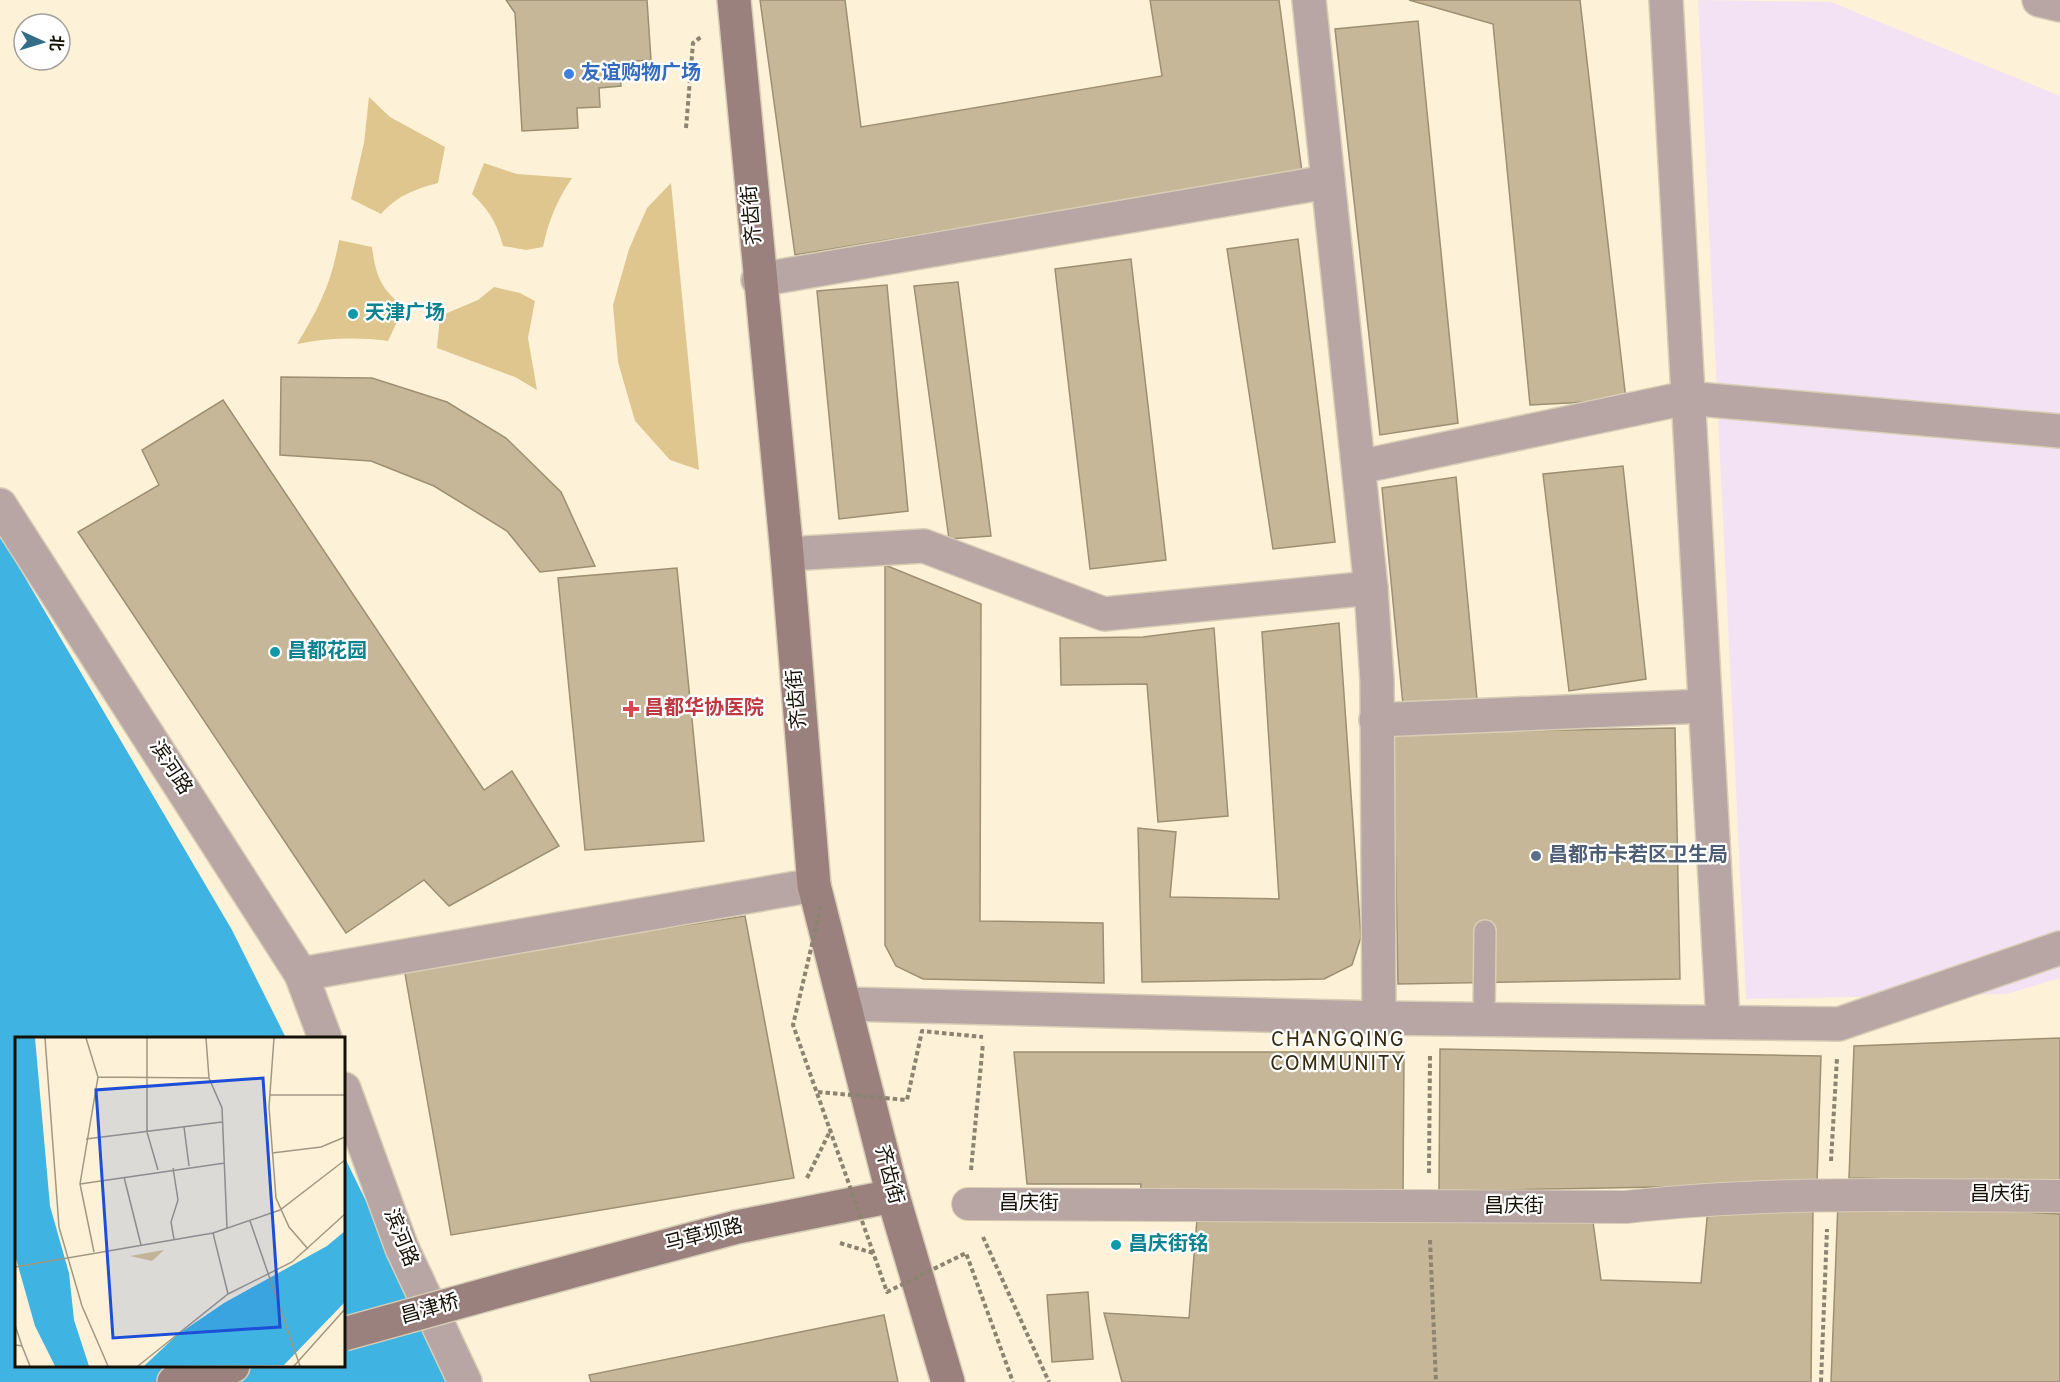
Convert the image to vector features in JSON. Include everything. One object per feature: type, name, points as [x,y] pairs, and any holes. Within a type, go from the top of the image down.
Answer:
[{"type":"main road","name":"齐齿街","points":[[734,5],[817,895],[893,1196],[948,1382]]},
{"type":"main road","name":"马草坝路","points":[[517,1286],[736,1227],[893,1196]]},
{"type":"main road","name":"昌津桥","points":[[345,1334],[517,1286]]},
{"type":"main road","points":[[174,1382],[226,1367]]},
{"type":"street","points":[[1309,0],[1371,588],[1376,720],[1379,1018]]},
{"type":"street","points":[[1666,0],[1686,398],[1723,1021]]},
{"type":"street","points":[[2039,0],[2060,5]]},
{"type":"street","points":[[759,280],[1327,182]]},
{"type":"street","points":[[1359,467],[1686,398],[2060,431]]},
{"type":"street","name":"滨河路","points":[[0,505],[301,974],[325,1037]]},
{"type":"street","points":[[787,554],[924,546],[1104,614],[1371,588]]},
{"type":"street","points":[[1376,720],[1704,706]]},
{"type":"street","points":[[301,974],[817,895]]},
{"type":"street","points":[[845,1004],[1379,1018],[1839,1024],[2060,948]]},
{"type":"street","name":"滨河路","points":[[345,1092],[402,1248],[465,1382]]},
{"type":"street","name":"昌庆街","points":[[968,1204],[1626,1207],[1699,1199],[1828,1194],[2060,1196]]},
{"type":"lane","points":[[1484,1018],[1485,931]]},
{"type":"path","points":[[686,128],[693,43],[734,5]]},
{"type":"path","points":[[817,895],[793,1024],[887,1292],[966,1253],[1013,1382]]},
{"type":"path","points":[[818,1092],[907,1100],[922,1031],[983,1037]]},
{"type":"shaded area","points":[[1698,0],[1831,2],[2060,96],[2060,978],[2007,994],[1746,999]]},
{"type":"shaded area","points":[[369,97],[390,117],[445,147],[438,183],[407,194],[393,202],[381,214],[351,199],[364,143]]},
{"type":"shaded area","points":[[484,163],[517,174],[572,178],[554,211],[543,247],[526,250],[503,246],[492,217],[472,194]]},
{"type":"shaded area","points":[[671,183],[699,470],[670,460],[635,421],[618,362],[613,305],[629,249],[647,208]]},
{"type":"shaded area","points":[[339,240],[372,247],[380,281],[389,294],[404,307],[388,341],[342,339],[297,344],[324,294],[333,269]]},
{"type":"shaded area","points":[[494,287],[520,293],[535,301],[528,338],[537,390],[515,377],[437,348],[440,316],[478,300]]},
{"type":"water","points":[[0,535],[232,930],[286,1037],[15,1037],[15,1367],[345,1367],[345,1158],[400,1271],[450,1382],[0,1382]]},
{"type":"building","name":"友谊购物广场","points":[[506,0],[647,0],[651,60],[619,62],[621,86],[599,88],[600,107],[577,108],[578,128],[522,131],[515,13]]},
{"type":"building","points":[[760,0],[845,0],[861,127],[1162,76],[1150,0],[1279,0],[1302,172],[795,255]]},
{"type":"building","points":[[1409,0],[1580,0],[1626,400],[1530,405],[1493,24]]},
{"type":"building","points":[[1418,21],[1458,423],[1380,435],[1335,29]]},
{"type":"building","points":[[1298,239],[1335,542],[1273,549],[1227,249]]},
{"type":"building","points":[[1131,259],[1166,560],[1090,569],[1055,269]]},
{"type":"building","points":[[958,282],[991,536],[949,539],[914,286]]},
{"type":"building","points":[[887,285],[908,511],[839,519],[817,291]]},
{"type":"building","points":[[281,377],[372,378],[447,402],[506,438],[561,492],[595,566],[540,572],[507,531],[434,486],[371,461],[280,455]]},
{"type":"building","name":"昌都花园","points":[[223,400],[484,790],[512,771],[559,846],[449,906],[424,880],[346,933],[78,532],[159,485],[142,450]]},
{"type":"building","points":[[1623,466],[1646,679],[1569,691],[1543,474]]},
{"type":"building","points":[[1456,477],[1477,699],[1403,705],[1382,488]]},
{"type":"building","points":[[885,565],[981,604],[980,921],[1103,923],[1104,983],[923,979],[896,966],[885,945]]},
{"type":"building","name":"昌都华协医院","points":[[677,568],[704,841],[585,850],[558,578]]},
{"type":"building","points":[[1339,623],[1361,937],[1352,965],[1324,979],[1142,982],[1138,828],[1176,832],[1170,897],[1279,899],[1262,632]]},
{"type":"building","points":[[1214,628],[1228,816],[1158,822],[1147,684],[1061,685],[1060,638],[1143,637]]},
{"type":"building","name":"昌都市卡若区卫生局","points":[[1675,728],[1680,979],[1398,984],[1393,733]]},
{"type":"building","points":[[745,916],[794,1178],[451,1235],[404,968]]},
{"type":"building","points":[[2060,1038],[2060,1183],[1849,1178],[1854,1046]]},
{"type":"building","points":[[1440,1049],[1821,1056],[1817,1184],[1439,1191]]},
{"type":"building","points":[[1014,1052],[1404,1052],[1403,1196],[1140,1198],[1141,1184],[1027,1184]]},
{"type":"building","points":[[1838,1202],[2060,1214],[2060,1382],[1831,1382]]},
{"type":"building","points":[[1813,1207],[1811,1382],[1122,1382],[1104,1313],[1189,1318],[1197,1219],[1593,1222],[1601,1280],[1701,1283],[1708,1208]]},
{"type":"building","points":[[1088,1292],[1093,1359],[1052,1362],[1047,1295]]},
{"type":"building","points":[[884,1315],[898,1382],[591,1382],[589,1375]]},
{"type":"place","name":"友谊购物广场","points":[[569,74]]},
{"type":"place","name":"天津广场","points":[[353,314]]},
{"type":"place","name":"昌都花园","points":[[275,652]]},
{"type":"place","name":"昌都华协医院","points":[[631,709]]},
{"type":"place","name":"昌都市卡若区卫生局","points":[[1536,856]]},
{"type":"place","name":"昌庆街铭","points":[[1116,1245]]},
{"type":"district","name":"CHANGQING COMMUNITY","points":[[1338,1052]]}]
